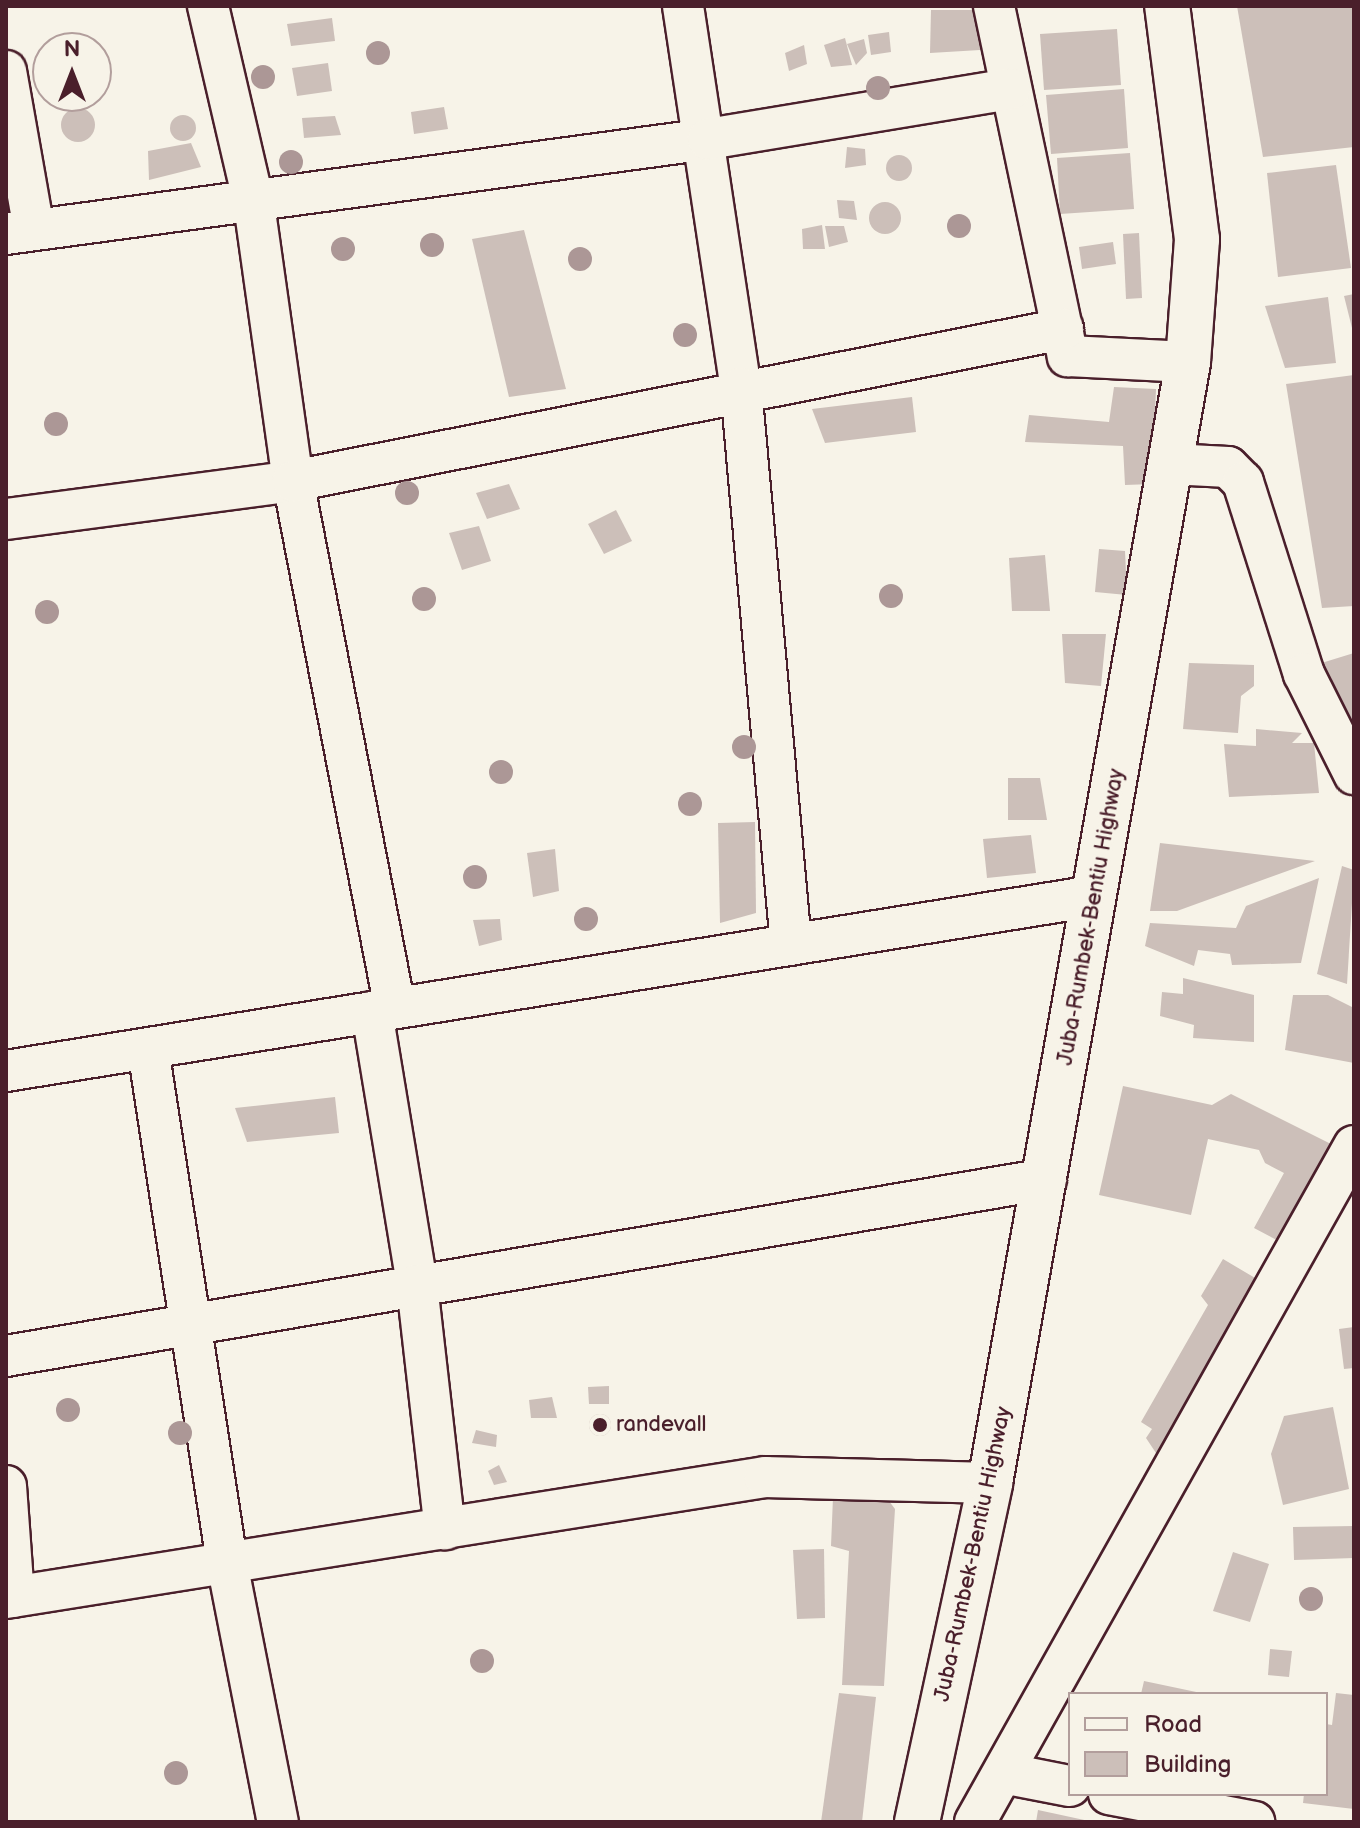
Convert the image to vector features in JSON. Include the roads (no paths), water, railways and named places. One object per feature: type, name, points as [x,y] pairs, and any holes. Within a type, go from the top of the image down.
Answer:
[{"type":"main road","name":"Juba-Rumbek-Bentiu Highway","points":[[917,1822],[990,1483],[1188,362],[1197,239],[1167,6]]},
{"type":"street","points":[[208,6],[254,204],[293,481],[384,1010],[445,1529]]},
{"type":"street","points":[[683,6],[708,139],[741,388],[791,945]]},
{"type":"street","points":[[994,6],[1068,356],[1188,362]]},
{"type":"street","points":[[6,71],[20,232],[254,204],[708,139],[1010,89]]},
{"type":"street","points":[[6,519],[293,481],[741,388],[1063,329]]},
{"type":"street","points":[[1170,464],[1228,467],[1243,482],[1304,674],[1354,774]]},
{"type":"street","points":[[6,1071],[1094,896]]},
{"type":"street","points":[[148,1049],[195,1323],[228,1568],[278,1822]]},
{"type":"street","points":[[975,1822],[1008,1774],[1354,1146]]},
{"type":"street","points":[[6,1356],[1046,1179]]},
{"type":"street","points":[[6,1486],[10,1597],[228,1568],[765,1477],[990,1483]]},
{"type":"street","points":[[1008,1774],[1068,1786]]},
{"type":"street","points":[[1119,1796],[1254,1822]]},
{"type":"place","name":"randevall","points":[[600,1425]]}]
